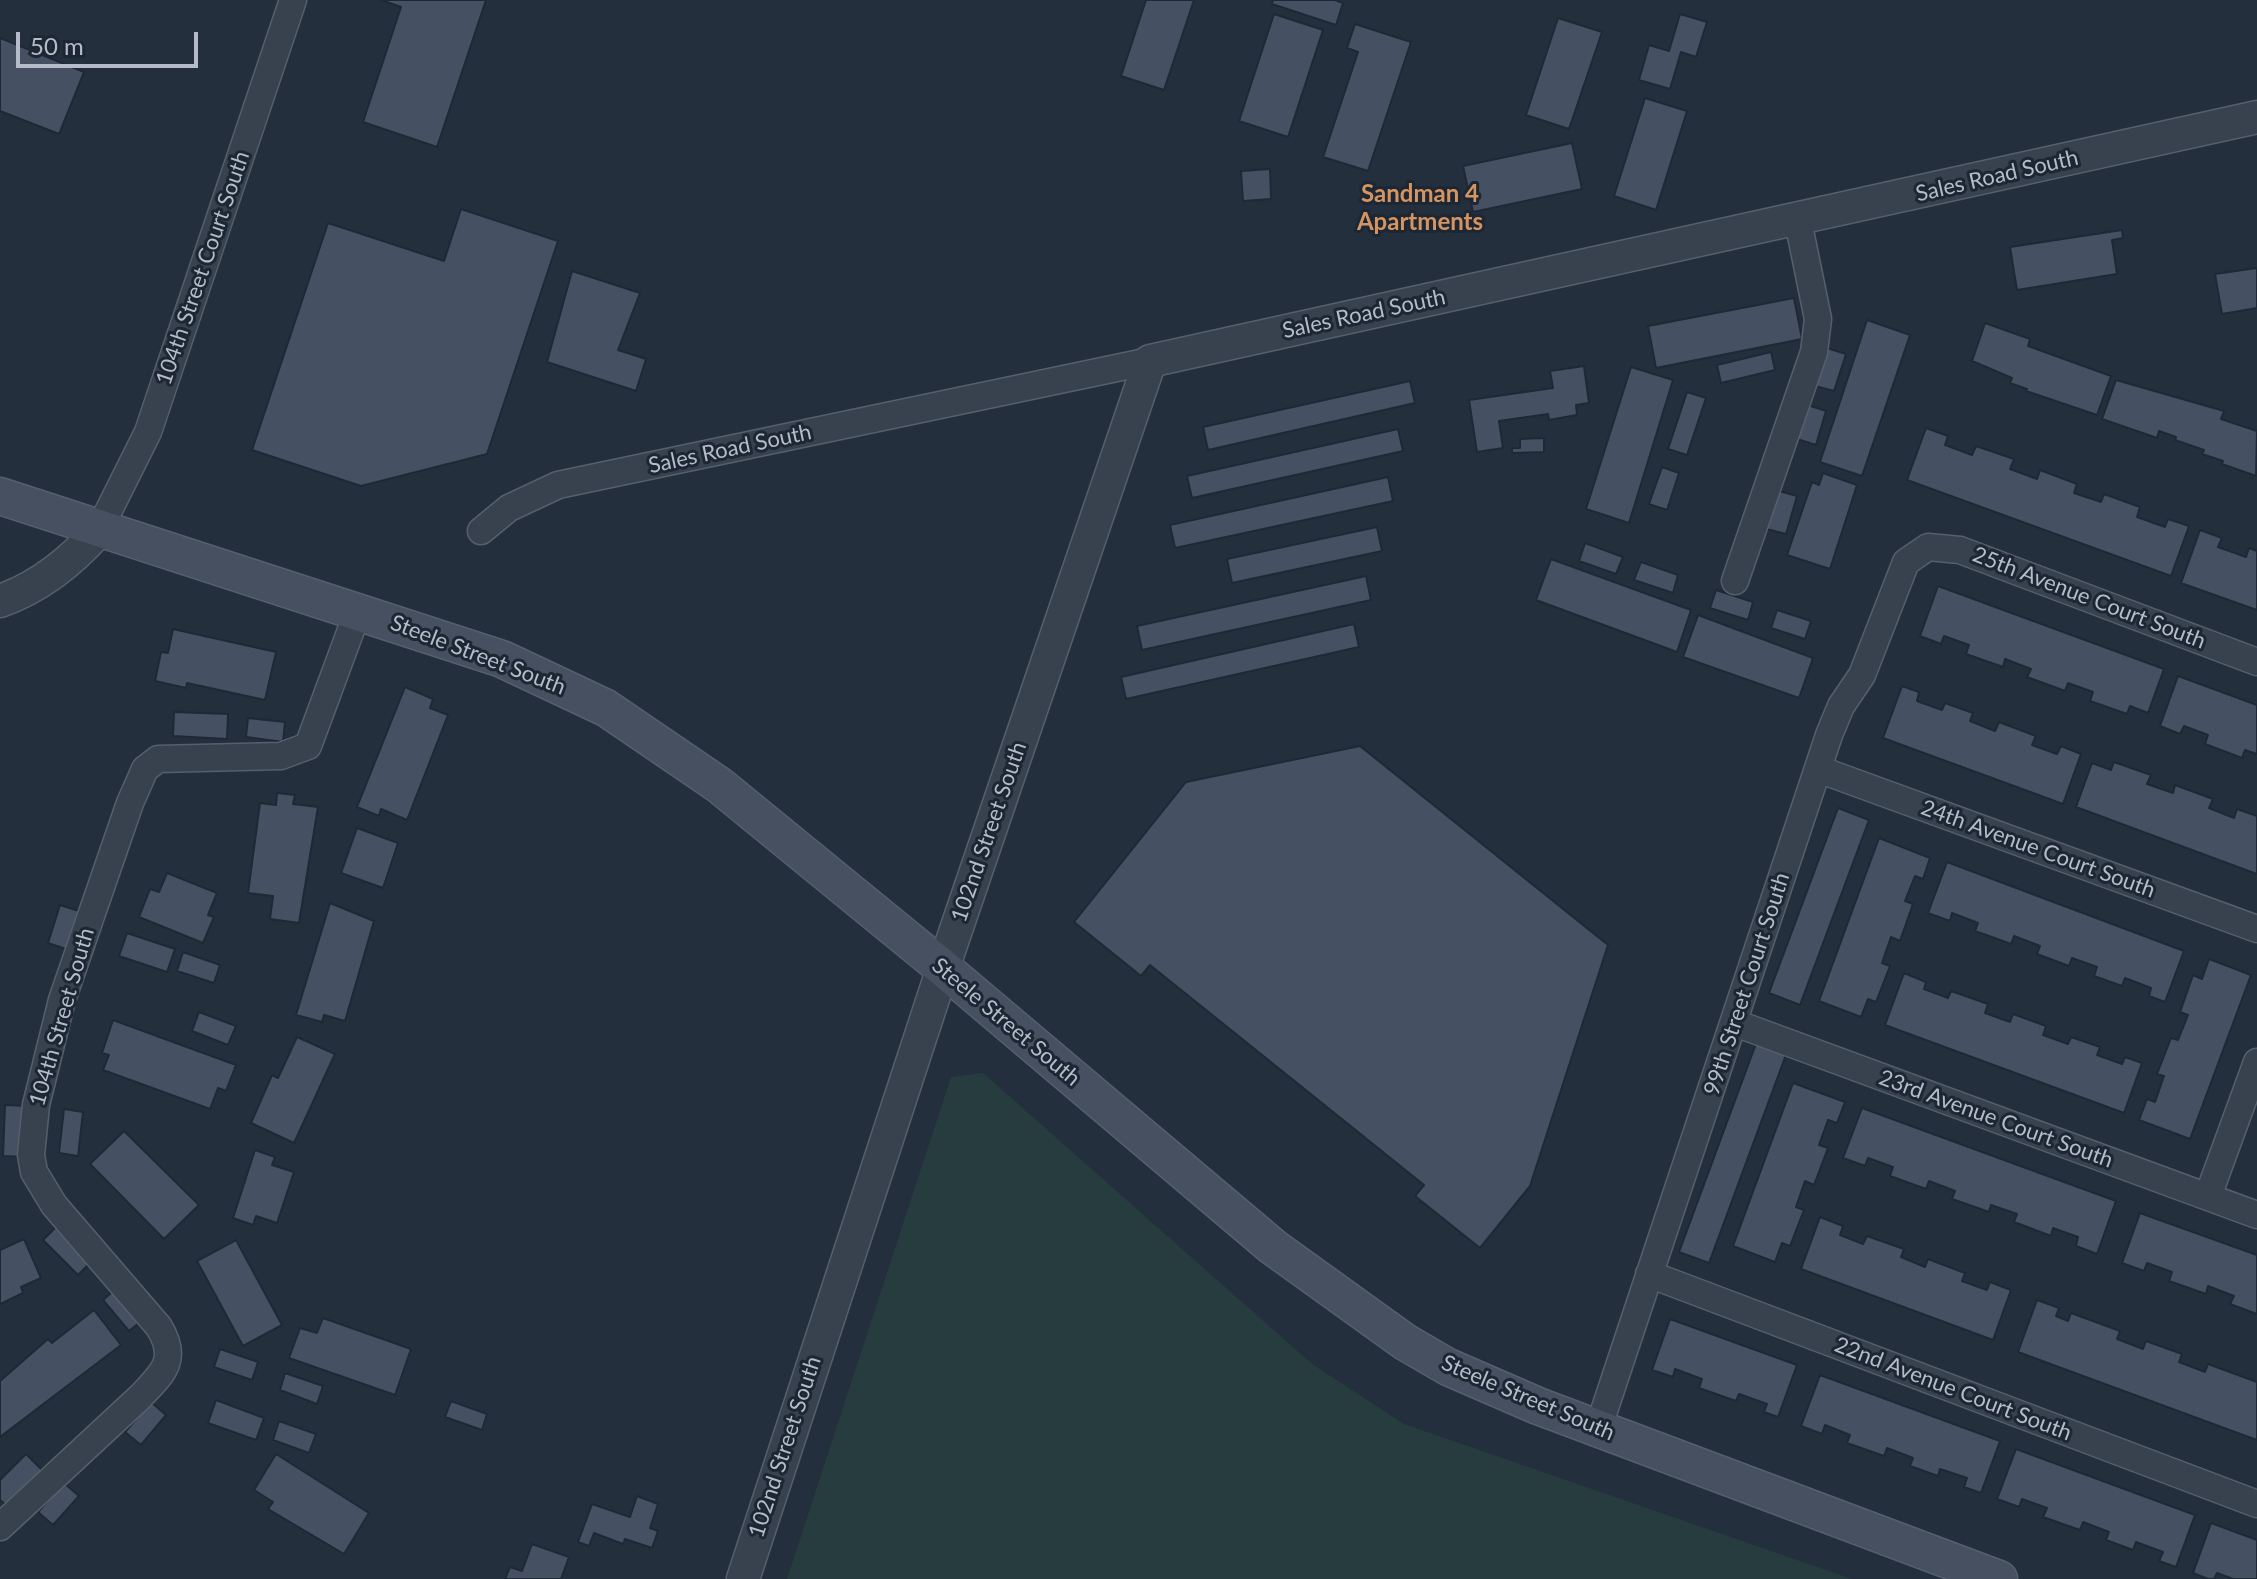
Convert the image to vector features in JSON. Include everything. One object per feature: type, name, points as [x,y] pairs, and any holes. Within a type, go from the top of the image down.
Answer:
[{"type":"main road","name":"Steele Street South","points":[[0,496],[502,659],[574,690],[629,721],[719,785],[943,968],[1273,1247],[1367,1318],[1448,1367],[1598,1429],[1999,1579]]},
{"type":"street","name":"104th Street Court South","points":[[99,530],[148,432],[293,0]]},
{"type":"street","name":"Sales Road South","points":[[481,531],[509,508],[558,485],[1798,221],[2257,117]]},
{"type":"street","points":[[1735,581],[1814,352],[1818,319],[1798,221]]},
{"type":"street","name":"102nd Street South","points":[[743,1579],[943,968],[1150,361]]},
{"type":"street","points":[[0,601],[44,580],[73,560],[99,530]]},
{"type":"street","name":"25th Avenue Court South","points":[[1919,550],[1936,546],[1960,550],[2257,662]]},
{"type":"street","name":"99th Street Court South","points":[[1598,1429],[1841,706],[1862,675],[1906,562],[1919,550]]},
{"type":"street","name":"104th Street South","points":[[0,1527],[139,1398],[160,1375],[169,1358],[168,1344],[159,1327],[54,1205],[34,1172],[31,1155],[36,1105],[62,1000],[130,803],[145,769],[158,759],[281,756],[301,751],[313,738],[358,611]]},
{"type":"street","name":"24th Avenue Court South","points":[[1818,769],[2257,929]]},
{"type":"street","name":"23rd Avenue Court South","points":[[1735,1023],[2257,1215]]},
{"type":"street","points":[[2208,1196],[2257,1062]]},
{"type":"street","name":"22nd Avenue Court South","points":[[1649,1274],[2257,1504]]},
{"type":"green space","points":[[983,1073],[1312,1364],[1404,1424],[1852,1579],[787,1579],[951,1077]]},
{"type":"building","points":[[381,0],[486,0],[437,147],[363,122],[401,7]]},
{"type":"building","points":[[1146,0],[1194,0],[1164,90],[1121,76]]},
{"type":"building","points":[[1273,0],[1335,0],[1343,3],[1336,25],[1272,4]]},
{"type":"building","points":[[1274,14],[1323,30],[1288,137],[1239,121]]},
{"type":"building","points":[[1680,14],[1707,22],[1696,57],[1681,52],[1670,89],[1639,80],[1649,45],[1669,51]]},
{"type":"building","points":[[1558,18],[1602,32],[1569,129],[1526,115]]},
{"type":"building","points":[[1355,24],[1411,42],[1368,171],[1323,157],[1358,52],[1347,48]]},
{"type":"building","points":[[0,38],[84,72],[59,134],[0,111]]},
{"type":"building","points":[[1645,98],[1687,111],[1656,210],[1614,196]]},
{"type":"building","points":[[1572,143],[1582,189],[1473,212],[1463,166]]},
{"type":"building","points":[[1270,169],[1271,199],[1243,201],[1241,171]]},
{"type":"building","points":[[461,209],[558,241],[487,454],[361,486],[252,450],[328,223],[444,261]]},
{"type":"building","points":[[2122,230],[2123,238],[2112,240],[2117,274],[2017,290],[2010,247]]},
{"type":"building","points":[[2257,268],[2257,308],[2222,314],[2215,274]]},
{"type":"building","points":[[572,271],[640,293],[618,350],[646,359],[636,391],[547,362]]},
{"type":"building","points":[[1794,298],[1802,339],[1656,368],[1648,326]]},
{"type":"building","points":[[1867,320],[1910,335],[1862,476],[1820,462]]},
{"type":"building","points":[[1985,323],[2030,339],[2028,346],[2111,376],[2097,415],[2026,391],[2010,383],[2012,378],[1972,361]]},
{"type":"building","points":[[1827,348],[1846,354],[1834,391],[1815,386]]},
{"type":"building","points":[[1771,352],[1775,370],[1721,383],[1717,365]]},
{"type":"building","points":[[1584,366],[1589,403],[1576,405],[1577,415],[1549,420],[1548,414],[1499,421],[1503,448],[1477,452],[1469,400],[1553,388],[1550,371]]},
{"type":"building","points":[[1631,367],[1673,380],[1629,523],[1586,509]]},
{"type":"building","points":[[2116,380],[2224,411],[2221,419],[2257,431],[2256,476],[2222,464],[2223,461],[2202,454],[2204,450],[2175,440],[2176,437],[2159,431],[2157,438],[2102,419]]},
{"type":"building","points":[[1410,381],[1415,403],[1208,450],[1203,427]]},
{"type":"building","points":[[1687,392],[1706,398],[1687,455],[1668,449]]},
{"type":"building","points":[[1808,405],[1826,411],[1816,445],[1797,439]]},
{"type":"building","points":[[1926,428],[1948,436],[1945,445],[1972,455],[1976,446],[2014,459],[2010,469],[2037,479],[2040,470],[2077,484],[2074,493],[2101,502],[2104,494],[2140,507],[2137,517],[2165,527],[2168,519],[2189,526],[2171,576],[1907,480]]},
{"type":"building","points":[[1398,429],[1403,451],[1192,498],[1187,476]]},
{"type":"building","points":[[1544,438],[1544,452],[1512,453],[1512,448],[1520,448],[1520,439]]},
{"type":"building","points":[[1662,467],[1679,473],[1667,510],[1649,504]]},
{"type":"building","points":[[1823,473],[1857,485],[1830,569],[1787,555],[1812,482],[1819,485]]},
{"type":"building","points":[[1388,477],[1393,501],[1175,548],[1170,525]]},
{"type":"building","points":[[1779,491],[1797,496],[1786,534],[1767,529]]},
{"type":"building","points":[[1377,527],[1382,551],[1232,583],[1227,559]]},
{"type":"building","points":[[2200,530],[2222,538],[2218,547],[2246,557],[2249,548],[2257,551],[2257,610],[2181,583]]},
{"type":"building","points":[[1585,543],[1623,557],[1616,574],[1579,561]]},
{"type":"building","points":[[1551,559],[1691,610],[1677,652],[1536,600]]},
{"type":"building","points":[[1641,562],[1678,575],[1673,593],[1634,580]]},
{"type":"building","points":[[1366,576],[1371,600],[1142,650],[1137,626]]},
{"type":"building","points":[[1938,586],[2164,669],[2148,713],[2130,706],[2127,714],[2090,701],[2093,692],[2068,683],[2065,691],[2027,677],[2031,669],[2005,659],[2003,667],[1966,654],[1969,645],[1944,636],[1941,644],[1920,636]]},
{"type":"building","points":[[1716,590],[1753,602],[1748,620],[1710,608]]},
{"type":"building","points":[[1777,610],[1811,621],[1805,639],[1771,628]]},
{"type":"building","points":[[1698,615],[1813,658],[1799,698],[1683,657]]},
{"type":"building","points":[[1354,624],[1359,647],[1126,699],[1121,677]]},
{"type":"building","points":[[173,629],[276,652],[265,700],[187,683],[186,688],[155,681],[161,652],[168,653]]},
{"type":"building","points":[[2178,676],[2257,705],[2257,754],[2245,750],[2242,758],[2205,744],[2208,735],[2184,726],[2180,734],[2160,726]]},
{"type":"building","points":[[1902,686],[1919,692],[1917,701],[1942,710],[1945,703],[1973,713],[1970,721],[1995,731],[1999,722],[2036,736],[2032,745],[2057,754],[2061,746],[2081,754],[2063,804],[1883,738]]},
{"type":"building","points":[[405,687],[433,699],[430,708],[448,715],[407,820],[381,809],[379,816],[357,807]]},
{"type":"building","points":[[174,712],[228,714],[227,739],[173,736]]},
{"type":"building","points":[[248,718],[285,722],[283,742],[246,737]]},
{"type":"building","points":[[1360,746],[1608,945],[1530,1186],[1480,1248],[1415,1196],[1424,1185],[1150,965],[1141,976],[1074,922],[1186,782]]},
{"type":"building","points":[[2114,762],[2151,775],[2147,784],[2173,793],[2175,785],[2213,799],[2209,808],[2234,818],[2237,809],[2257,816],[2257,874],[2076,807],[2092,763],[2111,770]]},
{"type":"building","points":[[277,793],[295,795],[293,804],[318,807],[299,923],[270,919],[273,896],[248,893],[260,803],[276,805]]},
{"type":"building","points":[[1838,808],[1869,820],[1800,1005],[1769,993]]},
{"type":"building","points":[[357,828],[398,843],[383,888],[341,873]]},
{"type":"building","points":[[1879,838],[1930,858],[1923,879],[1915,876],[1905,901],[1913,904],[1900,941],[1891,937],[1882,963],[1890,966],[1876,1002],[1868,999],[1861,1017],[1819,1001]]},
{"type":"building","points":[[1947,862],[2184,951],[2165,1002],[2149,996],[2151,988],[2125,978],[2122,986],[2094,976],[2097,967],[2072,958],[2069,966],[2037,954],[2040,946],[2014,936],[2011,944],[1975,931],[1978,923],[1952,913],[1950,921],[1928,913]]},
{"type":"building","points":[[167,873],[217,893],[208,915],[214,917],[203,943],[139,917],[150,889],[159,892]]},
{"type":"building","points":[[330,903],[374,921],[345,1021],[324,1015],[322,1022],[296,1015]]},
{"type":"building","points":[[60,905],[79,911],[66,949],[48,943]]},
{"type":"building","points":[[127,933],[175,949],[167,972],[119,956]]},
{"type":"building","points":[[183,952],[220,965],[214,983],[177,971]]},
{"type":"building","points":[[2209,959],[2251,975],[2190,1139],[2139,1120],[2147,1099],[2155,1102],[2164,1076],[2157,1074],[2171,1038],[2178,1040],[2188,1015],[2180,1012],[2193,975],[2202,979]]},
{"type":"building","points":[[1904,973],[1926,982],[1924,989],[1948,998],[1951,991],[1988,1004],[1985,1013],[2010,1022],[2013,1014],[2046,1026],[2043,1035],[2068,1044],[2071,1037],[2100,1047],[2097,1055],[2122,1064],[2125,1057],[2142,1063],[2124,1113],[1885,1025]]},
{"type":"building","points":[[199,1012],[236,1026],[228,1045],[192,1031]]},
{"type":"building","points":[[113,1020],[236,1065],[226,1091],[218,1088],[210,1109],[103,1070],[109,1055],[102,1053]]},
{"type":"building","points":[[297,1037],[335,1054],[294,1143],[251,1123],[272,1075],[278,1078]]},
{"type":"building","points":[[1757,1041],[1787,1052],[1709,1263],[1679,1252]]},
{"type":"building","points":[[1793,1083],[1845,1102],[1837,1123],[1828,1120],[1819,1145],[1828,1148],[1814,1185],[1805,1181],[1796,1207],[1804,1210],[1790,1246],[1782,1243],[1775,1262],[1733,1246]]},
{"type":"building","points":[[5,1105],[28,1106],[27,1157],[3,1156]]},
{"type":"building","points":[[1862,1108],[2116,1201],[2097,1254],[2076,1246],[2078,1237],[2053,1228],[2051,1236],[2014,1222],[2017,1214],[1991,1205],[1989,1212],[1952,1199],[1955,1191],[1929,1181],[1926,1189],[1890,1176],[1893,1167],[1868,1158],[1865,1166],[1843,1158]]},
{"type":"building","points":[[64,1109],[83,1112],[78,1156],[59,1153]]},
{"type":"building","points":[[124,1131],[199,1205],[164,1239],[90,1164]]},
{"type":"building","points":[[255,1150],[275,1157],[272,1165],[294,1172],[277,1223],[256,1216],[253,1225],[233,1218]]},
{"type":"building","points":[[2140,1213],[2257,1255],[2257,1314],[2230,1304],[2234,1296],[2208,1286],[2206,1294],[2169,1281],[2172,1272],[2147,1263],[2144,1271],[2122,1263]]},
{"type":"building","points":[[1820,1217],[1843,1226],[1840,1235],[1863,1244],[1867,1236],[1904,1249],[1901,1257],[1925,1267],[1928,1259],[1965,1273],[1962,1281],[1987,1290],[1990,1282],[2011,1290],[1993,1340],[1801,1269]]},
{"type":"building","points":[[60,1223],[95,1258],[78,1275],[43,1240]]},
{"type":"building","points":[[24,1239],[41,1278],[21,1287],[23,1293],[0,1304],[0,1250]]},
{"type":"building","points":[[236,1240],[282,1325],[243,1346],[197,1261]]},
{"type":"building","points":[[118,1287],[145,1318],[129,1331],[103,1300]]},
{"type":"building","points":[[2037,1300],[2059,1308],[2056,1316],[2068,1321],[2071,1313],[2120,1331],[2117,1339],[2143,1349],[2146,1341],[2182,1354],[2179,1362],[2205,1372],[2208,1364],[2257,1382],[2257,1440],[2018,1352]]},
{"type":"building","points":[[94,1310],[121,1345],[0,1437],[0,1381],[48,1339],[52,1343]]},
{"type":"building","points":[[323,1318],[411,1349],[395,1395],[289,1358],[300,1328],[317,1333]]},
{"type":"building","points":[[1670,1319],[1797,1365],[1778,1417],[1764,1412],[1767,1404],[1739,1394],[1736,1401],[1699,1388],[1702,1379],[1675,1369],[1673,1377],[1652,1370]]},
{"type":"building","points":[[220,1349],[258,1362],[252,1380],[214,1367]]},
{"type":"building","points":[[285,1373],[323,1386],[317,1404],[280,1390]]},
{"type":"building","points":[[1820,1375],[2000,1441],[1981,1493],[1964,1487],[1967,1478],[1940,1469],[1938,1476],[1910,1466],[1913,1458],[1887,1448],[1884,1456],[1847,1443],[1850,1435],[1825,1425],[1822,1434],[1801,1426]]},
{"type":"building","points":[[216,1400],[264,1418],[256,1440],[208,1423]]},
{"type":"building","points":[[451,1401],[487,1414],[482,1430],[445,1417]]},
{"type":"building","points":[[151,1402],[166,1415],[141,1445],[125,1432]]},
{"type":"building","points":[[279,1421],[316,1434],[309,1453],[273,1440]]},
{"type":"building","points":[[2016,1449],[2195,1515],[2176,1567],[2159,1561],[2163,1552],[2136,1542],[2133,1550],[2106,1540],[2109,1532],[2083,1522],[2080,1530],[2043,1517],[2047,1508],[2022,1499],[2019,1507],[1997,1499]]},
{"type":"building","points":[[26,1454],[43,1471],[8,1507],[0,1500],[0,1480]]},
{"type":"building","points":[[276,1454],[369,1513],[344,1554],[268,1509],[273,1502],[254,1490]]},
{"type":"building","points":[[64,1483],[79,1496],[53,1525],[38,1512]]},
{"type":"building","points":[[637,1496],[658,1504],[650,1528],[658,1531],[652,1548],[625,1539],[623,1544],[594,1533],[589,1546],[578,1542],[592,1504],[630,1517]]},
{"type":"building","points":[[2211,1523],[2257,1540],[2257,1579],[2233,1579],[2217,1573],[2214,1579],[2208,1579],[2193,1573]]},
{"type":"building","points":[[532,1544],[569,1557],[561,1579],[505,1579],[510,1567],[522,1571]]},
{"type":"district","name":"Sandman 4 Apartments","points":[[1420,208]]}]
